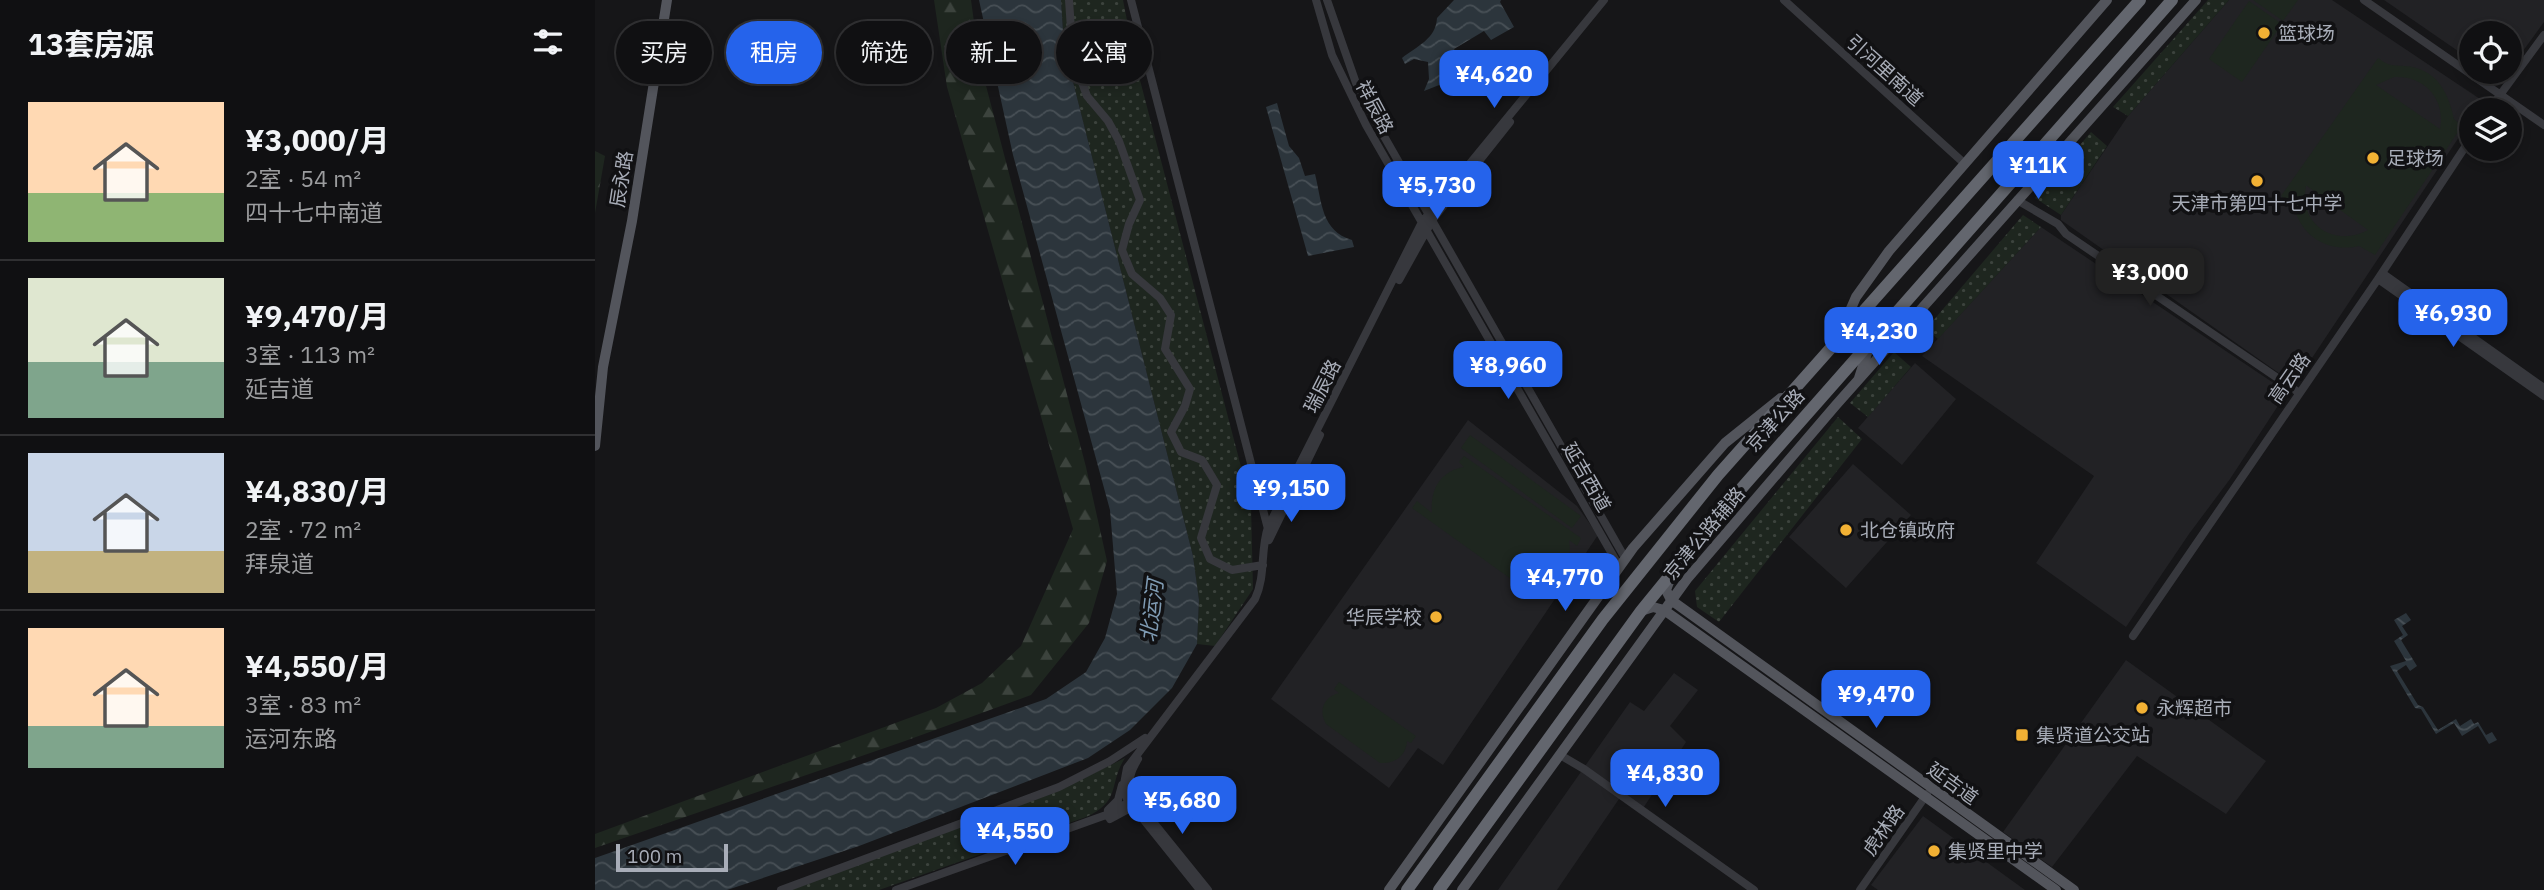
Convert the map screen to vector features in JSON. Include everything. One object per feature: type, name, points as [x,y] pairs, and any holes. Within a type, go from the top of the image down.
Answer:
[{"type":"highway","name":"京津公路","points":[[1409,887],[1603,619],[1718,475],[2140,0]]},
{"type":"highway","name":"京津公路","points":[[1439,890],[1447,884],[1641,611],[1674,569],[1787,434],[2172,0]]},
{"type":"main road","name":"辰永路","points":[[595,446],[603,367],[632,221],[667,0]]},
{"type":"main road","points":[[1839,337],[1866,281],[2107,0]]},
{"type":"main road","name":"京津公路辅路","points":[[1462,890],[1667,605],[1701,562],[2017,200],[2196,0]]},
{"type":"main road","points":[[1858,381],[1870,343]]},
{"type":"main road","points":[[1389,890],[1622,562],[1725,443],[1797,386]]},
{"type":"main road","points":[[1641,611],[1667,605],[1666,590],[1674,569]]},
{"type":"main road","name":"延吉道","points":[[1667,605],[1928,793],[2056,890]]},
{"type":"main road","name":"延吉道","points":[[1928,793],[2074,890]]},
{"type":"street","points":[[1069,0],[1073,58],[1087,96],[1108,121],[1119,141],[1140,200],[1129,224],[1122,250],[1132,274],[1160,298],[1171,315],[1165,349],[1190,389],[1185,406],[1171,432],[1181,452],[1202,460],[1217,485],[1201,538],[1210,559],[1232,570],[1263,565]]},
{"type":"street","points":[[1131,0],[1269,531]]},
{"type":"street","name":"祥辰路","points":[[1316,0],[1332,55],[1347,89],[1425,225]]},
{"type":"street","name":"祥辰路","points":[[1327,0],[1356,83],[1431,215]]},
{"type":"street","name":"瑞辰路","points":[[1126,783],[1129,764],[1159,729],[1251,606],[1260,586],[1269,531],[1431,215],[1606,0]]},
{"type":"street","name":"引河里南道","points":[[1784,0],[1965,164]]},
{"type":"street","points":[[2364,0],[2544,125]]},
{"type":"street","points":[[2497,98],[2544,35]]},
{"type":"street","name":"高云路","points":[[2133,636],[2459,156]]},
{"type":"street","points":[[1420,197],[1425,225]]},
{"type":"street","points":[[2017,200],[2058,224],[2066,234],[2298,392]]},
{"type":"street","points":[[1411,202],[1416,242]]},
{"type":"street","name":"延吉西道","points":[[1431,215],[1622,562]]},
{"type":"street","name":"延吉西道","points":[[1425,225],[1622,562]]},
{"type":"street","points":[[2380,276],[2544,388]]},
{"type":"street","points":[[2380,276],[2544,396]]},
{"type":"street","name":"瑞辰路","points":[[1126,783],[1138,760],[1170,722],[1260,599],[1266,580],[1269,531]]},
{"type":"street","points":[[781,890],[1059,788],[1128,751],[1170,722]]},
{"type":"street","points":[[1560,755],[1584,769],[1754,890]]},
{"type":"street","points":[[1126,783],[1123,788],[1131,803],[1200,890]]},
{"type":"street","points":[[1095,819],[1116,804],[1126,783]]},
{"type":"street","name":"虎林路","points":[[1860,890],[1928,793]]},
{"type":"street","points":[[906,890],[1114,817],[1131,803]]},
{"type":"street","points":[[896,890],[1095,819],[1131,803]]},
{"type":"street","points":[[1131,803],[1208,890]]},
{"type":"shaded area","name":"天津市第四十七中学","points":[[2229,0],[2332,0],[2479,98],[2459,98],[2459,137],[2293,383],[2061,220],[2061,215],[2128,116]]},
{"type":"shaded area","points":[[2384,0],[2544,0],[2544,22],[2522,52],[2522,21],[2459,21],[2459,52]]},
{"type":"shaded area","points":[[2041,227],[2287,392],[2230,479],[2126,627],[2036,563],[2094,476],[1922,356]]},
{"type":"shaded area","points":[[1915,363],[1956,399],[1902,465],[1858,428]]},
{"type":"shaded area","name":"华辰学校","points":[[1468,420],[1577,506],[1598,535],[1443,765],[1418,748],[1389,788],[1271,699]]},
{"type":"shaded area","name":"北仓镇政府","points":[[1853,464],[1911,515],[1846,588],[1789,537]]},
{"type":"shaded area","name":"永辉超市","points":[[2126,660],[2266,761],[2226,814],[2137,756],[2052,867],[2003,832]]},
{"type":"shaded area","points":[[1674,673],[1698,690],[1670,726],[1686,742],[1642,810],[1621,796],[1557,890],[1498,890],[1630,702],[1644,711]]},
{"type":"shaded area","name":"集贤里中学","points":[[1923,816],[2025,890],[1878,890],[1871,885]]},
{"type":"green space","points":[[934,0],[971,0],[974,21],[946,21],[946,80]]},
{"type":"green space","points":[[1061,0],[1123,0],[1127,21],[1062,21]]},
{"type":"green space","points":[[2208,0],[2229,0],[2128,116],[2113,107]]},
{"type":"green space","points":[[2253,0],[2298,0],[2283,21]]},
{"type":"green space","points":[[2249,1],[2282,24],[2242,82],[2209,59]]},
{"type":"green space","points":[[2378,58],[2390,65],[2424,71],[2439,83],[2448,99],[2454,119],[2459,123],[2459,130],[2375,255],[2359,246],[2342,247],[2318,241],[2305,230],[2286,199],[2281,196]],"holes":[[[2394,77],[2405,77],[2431,91],[2440,108],[2440,129],[2376,85]],[[2307,186],[2368,230],[2343,236],[2322,229],[2313,222],[2308,212],[2305,200]]]},
{"type":"green space","points":[[947,84],[986,84],[1086,467],[1107,561],[1089,623],[1031,695],[595,848],[595,834],[936,708],[982,683],[1021,646],[1073,529]]},
{"type":"green space","points":[[1074,84],[1141,84],[1251,505],[1253,589],[1215,646],[1197,644],[1199,600],[1193,556]]},
{"type":"green space","points":[[2091,132],[2107,146],[2061,215],[2035,198]]},
{"type":"green space","points":[[595,151],[605,156],[595,213]]},
{"type":"green space","points":[[2023,215],[2041,227],[1938,339],[1926,329]]},
{"type":"green space","points":[[1894,352],[1911,367],[1868,417],[1850,403]]},
{"type":"green space","points":[[1838,417],[1862,439],[1719,622],[1697,607],[1695,591]]},
{"type":"green space","points":[[1470,435],[1581,516],[1572,528],[1461,448]]},
{"type":"green space","points":[[1464,456],[1581,538],[1577,546],[1569,540],[1569,556],[1563,569],[1552,580],[1538,586],[1545,592],[1539,599],[1412,508],[1417,501],[1432,513],[1433,497],[1438,483],[1449,473],[1464,467],[1459,462]]},
{"type":"green space","points":[[1339,682],[1416,736],[1411,743],[1407,741],[1399,758],[1380,763],[1326,724],[1324,705],[1339,693],[1334,689]]},
{"type":"green space","points":[[1125,758],[1110,798],[1105,805],[1086,817],[879,890],[788,890],[1059,790]]},
{"type":"water","name":"北运河","points":[[979,0],[1061,0],[1062,21],[1056,21],[1056,84],[1074,84],[1193,556],[1199,600],[1197,644],[1172,688],[1130,730],[1088,758],[859,846],[727,890],[595,890],[595,858],[1046,699],[1086,672],[1105,638],[1117,594],[1110,510],[1013,155],[997,84],[1042,84],[1042,21],[984,21]]},
{"type":"water","points":[[1454,0],[1501,0],[1514,27],[1491,40],[1484,31],[1454,49],[1467,74],[1424,91],[1429,79],[1428,62],[1414,59],[1405,64],[1402,58],[1429,37],[1437,18]]},
{"type":"water","points":[[1277,103],[1289,146],[1299,158],[1305,176],[1315,174],[1329,223],[1342,236],[1352,240],[1354,247],[1308,256],[1266,107]]},
{"type":"water","points":[[2406,613],[2411,620],[2402,626],[2408,635],[2401,640],[2417,666],[2410,671],[2406,665],[2397,671],[2418,705],[2423,707],[2438,730],[2456,719],[2460,726],[2471,719],[2474,724],[2478,722],[2486,735],[2492,732],[2497,740],[2489,744],[2478,726],[2462,736],[2454,723],[2436,734],[2421,709],[2415,708],[2390,666],[2406,661],[2394,641],[2403,635],[2394,620]]},
{"type":"place","name":"篮球场","points":[[2264,33]]},
{"type":"place","name":"足球场","points":[[2373,158]]},
{"type":"place","name":"天津市第四十七中学","points":[[2257,181]]},
{"type":"place","name":"北仓镇政府","points":[[1846,530]]},
{"type":"place","name":"华辰学校","points":[[1436,617]]},
{"type":"place","name":"永辉超市","points":[[2142,708]]},
{"type":"place","name":"集贤道公交站","points":[[2022,735]]},
{"type":"place","name":"集贤里中学","points":[[1934,851]]}]
